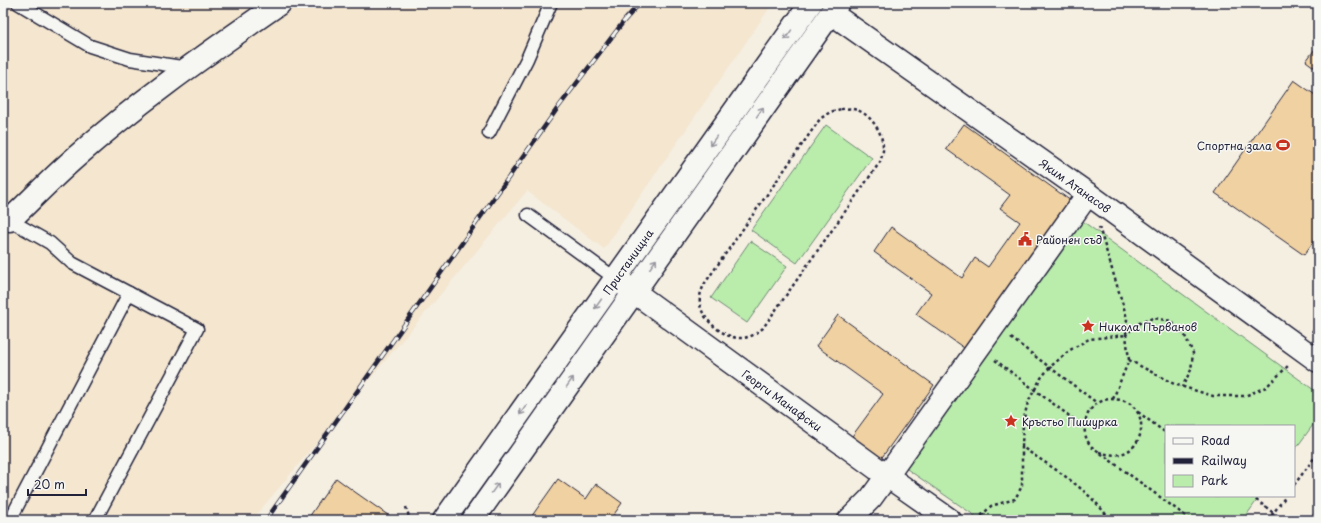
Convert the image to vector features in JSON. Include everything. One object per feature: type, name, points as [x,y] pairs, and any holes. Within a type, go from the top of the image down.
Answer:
[{"type":"street","points":[[7,218],[126,115],[188,68],[280,3]]},
{"type":"street","name":"Пристанищна","points":[[444,520],[811,3]]},
{"type":"street","name":"Пристанищна","points":[[473,520],[834,8]]},
{"type":"street","name":"Яким Атанасов","points":[[834,8],[1318,362]]},
{"type":"street","points":[[849,520],[871,498],[1088,194]]},
{"type":"street","name":"Георги Манафски","points":[[616,279],[950,520]]},
{"type":"lane","points":[[18,3],[90,46],[130,59],[188,68]]},
{"type":"lane","points":[[488,133],[527,59],[551,3]]},
{"type":"lane","points":[[528,215],[616,279]]},
{"type":"lane","points":[[7,218],[50,242],[72,263],[197,329],[94,520]]},
{"type":"lane","points":[[10,520],[129,293]]},
{"type":"path","points":[[853,108],[867,115],[876,126],[881,136],[883,149],[880,162],[763,328],[754,335],[742,338],[729,337],[717,329],[707,318],[700,306],[700,293],[820,119],[830,112],[853,108]]},
{"type":"path","points":[[1097,223],[1127,318],[1126,335],[1129,360],[1113,398]]},
{"type":"path","points":[[977,520],[991,506],[1015,499],[1022,486],[1023,422],[1028,402],[1050,367],[1070,350],[1089,339],[1126,335],[1136,324],[1153,318],[1171,321],[1185,336],[1193,352],[1191,370],[1182,387]]},
{"type":"path","points":[[1129,360],[1182,387],[1213,396],[1245,396],[1266,387],[1286,369],[1318,324]]},
{"type":"path","points":[[995,325],[1097,403]]},
{"type":"path","points":[[979,348],[1084,427]]},
{"type":"path","points":[[1165,432],[1126,402],[1113,398],[1097,403],[1090,410],[1084,427],[1086,437],[1091,446],[1191,520]]},
{"type":"path","points":[[1099,452],[1110,456],[1120,455],[1130,450],[1138,442],[1141,431],[1141,420],[1136,410]]},
{"type":"path","points":[[1022,447],[1081,487],[1110,520]]},
{"type":"path","points":[[1295,484],[1318,453]]},
{"type":"path","points":[[1252,497],[1283,520]]},
{"type":"path","points":[[1268,520],[1285,497]]},
{"type":"path","points":[[406,507],[410,520]]},
{"type":"shaded area","points":[[3,3],[773,3],[604,249],[527,191],[252,520],[3,520]]},
{"type":"green space","points":[[826,125],[872,158],[797,263],[751,230]]},
{"type":"green space","points":[[1081,220],[1318,393],[1318,418],[1295,450],[1295,425],[1165,425],[1165,497],[1259,497],[1243,520],[981,520],[904,467]]},
{"type":"green space","points":[[750,241],[787,266],[747,323],[711,298]]},
{"type":"building","points":[[1318,45],[1318,70],[1306,61]]},
{"type":"building","name":"Спортна зала","points":[[1294,80],[1318,97],[1318,235],[1304,255],[1215,193]]},
{"type":"building","name":"Районен съд","points":[[964,124],[1071,201],[964,348],[916,314],[931,293],[874,252],[891,227],[962,278],[975,258],[988,267],[1020,222],[1000,208],[1010,195],[946,149]]},
{"type":"building","points":[[838,315],[934,385],[880,460],[850,439],[883,394],[816,346]]},
{"type":"building","points":[[336,478],[355,492],[395,520],[307,520]]},
{"type":"building","points":[[558,479],[586,499],[596,484],[622,503],[610,520],[529,520]]},
{"type":"railway","points":[[266,520],[557,109],[624,21],[640,3]]},
{"type":"place","name":"Спортна зала","points":[[1283,145]]},
{"type":"place","name":"Районен съд","points":[[1025,239]]},
{"type":"place","name":"Никола Първанов","points":[[1088,326]]},
{"type":"place","name":"Кръстьо Пишурка","points":[[1011,421]]}]
